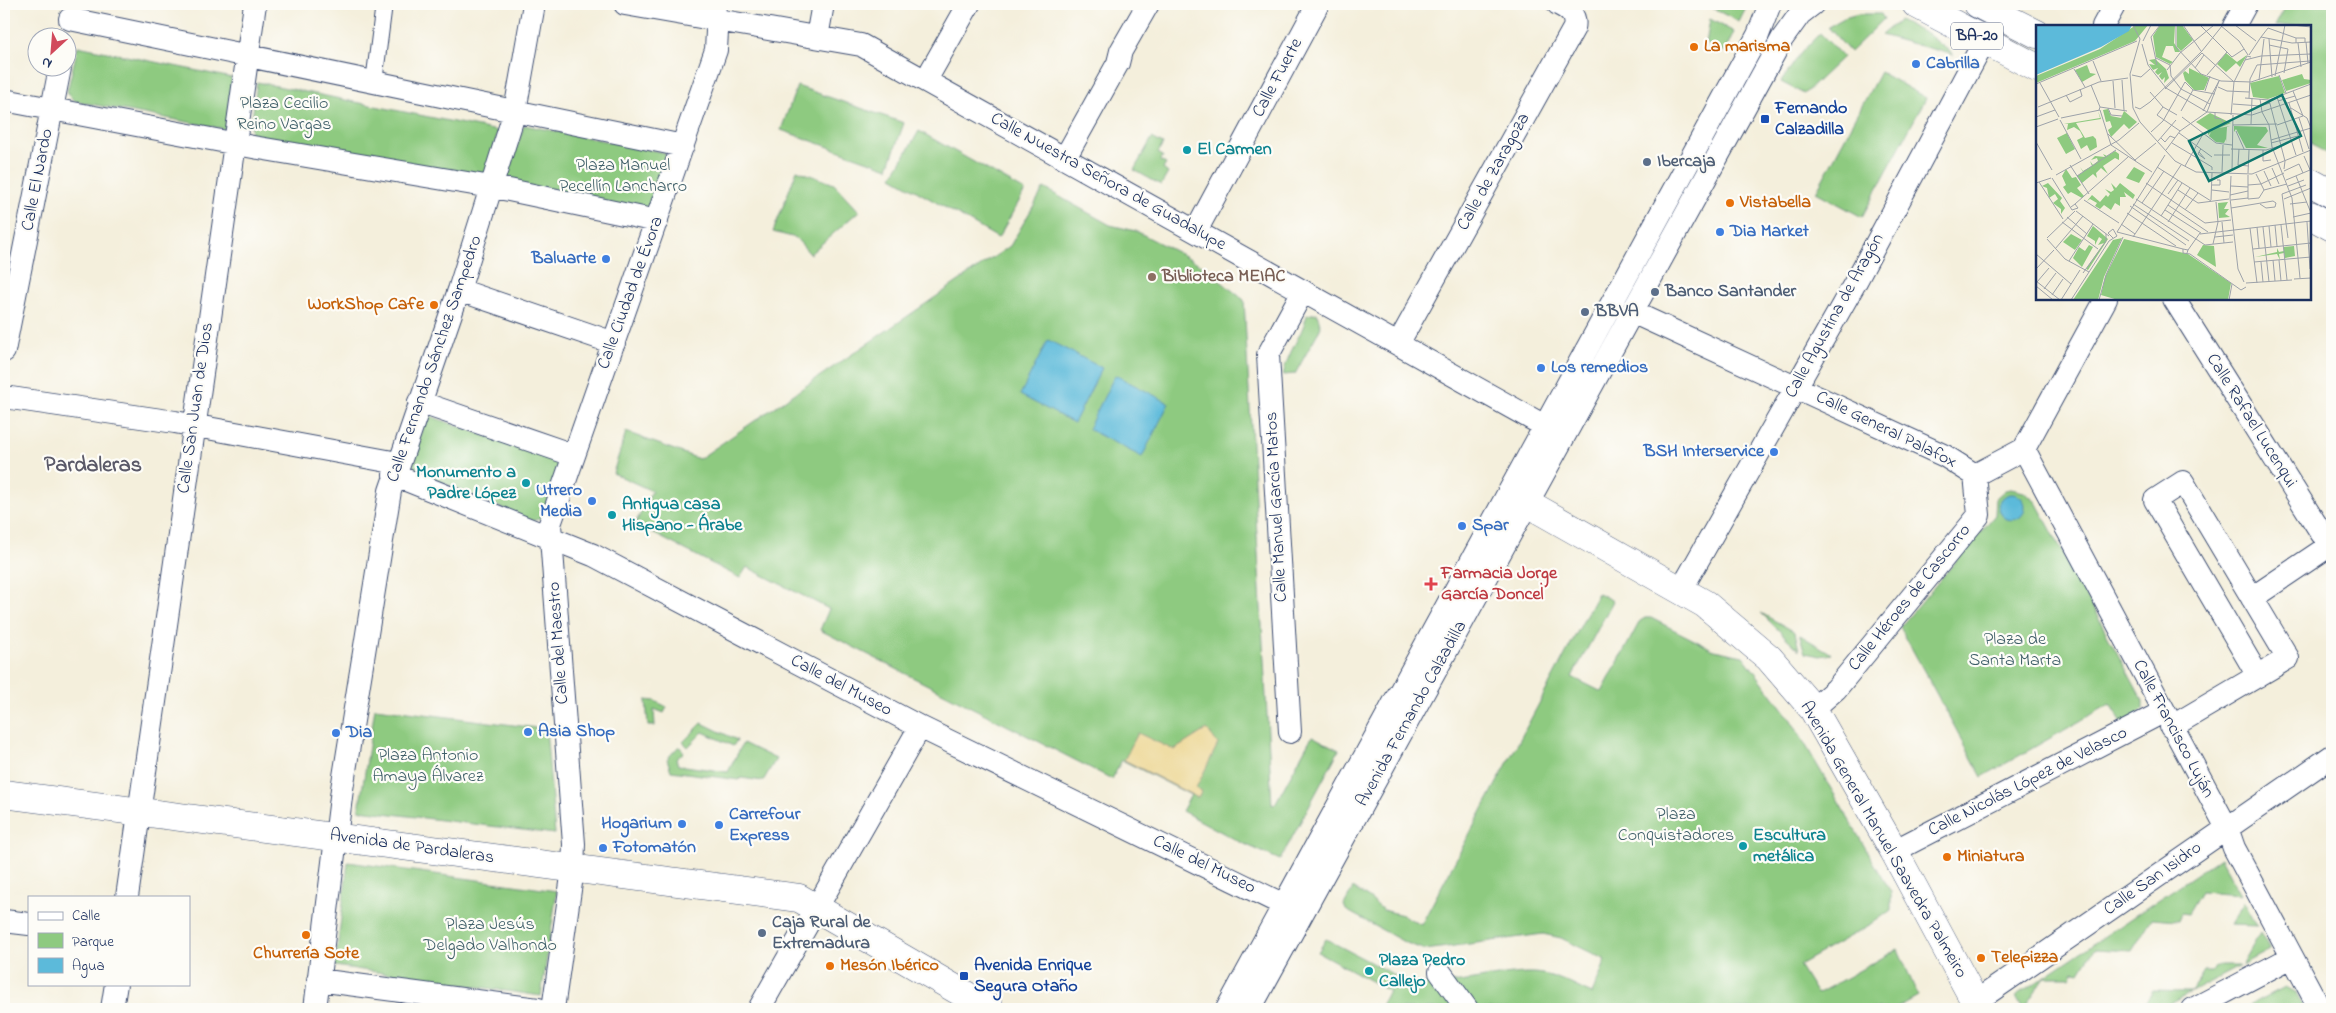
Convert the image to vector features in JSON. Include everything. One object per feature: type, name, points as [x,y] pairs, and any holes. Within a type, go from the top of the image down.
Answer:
[{"type":"main road","name":"BA-20","points":[[1916,4],[2036,67]]},
{"type":"main road","name":"BA-20","points":[[1978,4],[2036,33]]},
{"type":"main road","points":[[2311,183],[2332,194]]},
{"type":"main road","points":[[2311,216],[2332,227]]},
{"type":"main road","name":"Avenida General Manuel Saavedra Palmeiro","points":[[1518,498],[1705,604],[1769,658],[1812,709],[1894,851],[1977,1006]]},
{"type":"main road","name":"Avenida de Pardaleras","points":[[4,794],[799,898],[818,908]]},
{"type":"main road","points":[[818,908],[990,1009]]},
{"type":"street","name":"Calle San Juan de Dios","points":[[127,896],[193,425],[255,4]]},
{"type":"street","points":[[374,82],[384,4]]},
{"type":"street","name":"Calle Fernando Sánchez Sampedro","points":[[315,1009],[336,837],[396,469],[459,290],[515,111],[534,4]]},
{"type":"street","name":"Calle Nuestra Señora de Guadalupe","points":[[625,4],[715,11],[817,37],[861,45],[1554,432]]},
{"type":"street","points":[[817,37],[823,4]]},
{"type":"street","points":[[926,80],[969,4]]},
{"type":"street","points":[[1065,158],[1118,63],[1121,51],[1148,4]]},
{"type":"street","name":"Calle Fuerte","points":[[1196,231],[1318,4]]},
{"type":"street","name":"Calle de Zaragoza","points":[[1398,344],[1574,28],[1575,23],[1571,13],[1558,4]]},
{"type":"street","name":"Avenida Fernando Calzadilla","points":[[1250,1009],[1554,432],[1758,35],[1770,4]]},
{"type":"street","name":"Avenida Fernando Calzadilla","points":[[1554,432],[1632,312],[1782,39],[1800,14],[1813,4]]},
{"type":"street","points":[[2104,25],[2115,4]]},
{"type":"street","points":[[2235,25],[2246,4]]},
{"type":"street","name":"Calle Ciudad de Évora","points":[[551,538],[550,524],[572,455],[614,343],[716,50],[715,11]]},
{"type":"street","points":[[70,20],[683,146]]},
{"type":"street","name":"Calle Agustina de Aragón","points":[[1681,590],[1855,283],[1985,40]]},
{"type":"street","name":"Calle El Nardo","points":[[4,351],[58,78]]},
{"type":"street","points":[[4,100],[492,188],[657,221]]},
{"type":"street","points":[[459,290],[614,343]]},
{"type":"street","name":"Calle Manuel García Matos","points":[[1290,732],[1268,355],[1303,291]]},
{"type":"street","points":[[1975,475],[2024,449],[2105,300]]},
{"type":"street","name":"Calle Rafael Lucenqui","points":[[2175,300],[2322,534],[2332,536]]},
{"type":"street","name":"Calle General Palafox","points":[[1632,312],[1797,386],[1946,456],[1975,475]]},
{"type":"street","name":"Calle del Museo","points":[[4,397],[193,425],[396,469],[593,556],[920,727],[1284,905]]},
{"type":"street","points":[[419,402],[572,455]]},
{"type":"street","name":"Calle Francisco Luján","points":[[2024,449],[2227,828],[2234,848],[2320,1009]]},
{"type":"street","name":"Calle Héroes de Cascorro","points":[[1812,709],[1836,689],[1979,514],[1975,475]]},
{"type":"street","name":"Calle Nicolás López de Velasco","points":[[1894,851],[2258,676],[2288,658],[2183,482],[2155,500],[2258,676]]},
{"type":"street","name":"Avenida Fernando Calzadilla","points":[[1228,1009],[1284,905],[1518,498]]},
{"type":"street","name":"Calle del Maestro","points":[[551,538],[574,836],[573,868],[553,1009]]},
{"type":"street","points":[[2252,598],[2332,544]]},
{"type":"street","points":[[760,1009],[920,727]]},
{"type":"street","name":"Calle San Isidro","points":[[1977,1006],[2227,828],[2332,756]]},
{"type":"street","points":[[4,921],[28,924]]},
{"type":"street","points":[[2193,1009],[2292,957]]},
{"type":"street","points":[[1440,972],[1467,1009]]},
{"type":"street","points":[[318,980],[538,1009]]},
{"type":"street","points":[[112,1009],[116,986]]},
{"type":"green space","points":[[1713,4],[1748,4],[1739,22],[1712,8]]},
{"type":"green space","points":[[2287,4],[2328,4],[2332,7],[2332,156],[2311,145],[2311,25],[2276,25]]},
{"type":"green space","points":[[1858,14],[1881,14],[1884,19],[1850,52],[1828,27],[1844,18]]},
{"type":"green space","points":[[1710,19],[1734,32],[1725,52],[1706,44]]},
{"type":"green space","points":[[1899,20],[1930,36],[1954,55],[1881,35]]},
{"type":"green space","points":[[1820,33],[1843,57],[1804,94],[1781,82],[1800,54]]},
{"type":"green space","name":"Plaza Cecilio Reino Vargas","points":[[78,46],[232,78],[225,129],[74,101],[67,92],[70,78],[78,78]]},
{"type":"green space","points":[[1880,72],[1926,98],[1862,217],[1816,192]]},
{"type":"green space","name":"Plaza Cecilio Reino Vargas","points":[[257,82],[498,131],[486,179],[250,134]]},
{"type":"green space","points":[[797,86],[904,123],[888,168],[781,130]]},
{"type":"green space","name":"Plaza Manuel Pecellín Lancharro","points":[[524,125],[666,153],[647,213],[505,183]]},
{"type":"green space","points":[[919,131],[1025,191],[998,238],[892,177]]},
{"type":"green space","points":[[1152,138],[1163,144],[1158,153],[1163,156],[1160,161],[1166,164],[1163,169],[1168,173],[1161,185],[1134,170]]},
{"type":"green space","points":[[797,170],[834,184],[859,211],[810,254],[796,238],[773,232]]},
{"type":"green space","points":[[1044,188],[1110,225],[1136,231],[1198,263],[1244,300],[1272,805],[1275,804],[1312,736],[1339,750],[1280,860],[1240,842],[1182,811],[1191,795],[1122,760],[1112,779],[820,630],[829,609],[747,567],[740,578],[635,524],[652,491],[613,473],[626,432],[699,459],[1010,246]]},
{"type":"green space","points":[[1317,313],[1321,327],[1295,374],[1283,375],[1307,315]]},
{"type":"green space","points":[[427,415],[560,462],[542,518],[533,521],[412,470],[411,464]]},
{"type":"green space","name":"Plaza de Santa Marta","points":[[2011,489],[2024,492],[2036,502],[2143,701],[2143,710],[2123,725],[2110,704],[1982,777],[1900,627],[1995,515],[1996,498],[2005,490]]},
{"type":"green space","name":"Plaza Conquistadores","points":[[1598,593],[1613,601],[1572,677],[1602,692],[1640,621],[1645,618],[1651,618],[1714,650],[1743,656],[1791,720],[1891,892],[1891,910],[1873,923],[1799,965],[1817,994],[1898,949],[1918,996],[1895,1009],[1379,1009],[1389,991],[1318,952],[1326,939],[1404,980],[1420,983],[1453,983],[1502,975],[1534,973],[1557,978],[1592,994],[1606,960],[1561,938],[1543,934],[1425,950],[1404,942],[1346,910],[1344,905],[1353,888],[1383,910],[1403,915],[1421,925]]},
{"type":"green space","points":[[1761,613],[1795,632],[1799,650]]},
{"type":"green space","points":[[1800,635],[1832,654],[1820,656],[1805,653]]},
{"type":"green space","points":[[646,700],[655,701],[667,707],[664,713],[654,709],[655,726],[648,726]]},
{"type":"green space","name":"Plaza Antonio Amaya Álvarez","points":[[375,708],[546,729],[555,834],[359,810]]},
{"type":"green space","points":[[702,723],[737,740],[733,746],[703,732],[688,747],[683,742]]},
{"type":"green space","points":[[743,743],[776,759],[763,781],[741,778],[739,780],[671,771],[667,759],[679,746],[684,752],[676,759],[678,765],[728,772]]},
{"type":"green space","points":[[2220,858],[2240,895],[2201,892],[2188,914],[2181,913],[2178,920],[2152,918],[2132,951],[2094,949],[2080,972],[2073,971],[2070,977],[2045,977],[2023,1009],[2016,996]]},
{"type":"green space","name":"Plaza Jesús Delgado Valhondo","points":[[348,862],[557,891],[541,996],[335,966]]},
{"type":"green space","points":[[2244,902],[2257,926],[2230,925]]},
{"type":"green space","points":[[2260,933],[2270,950],[2242,965]]},
{"type":"green space","points":[[2215,966],[2240,966],[2159,1009],[2141,1009],[2153,991],[2191,992],[2204,971],[2212,971]]},
{"type":"green space","points":[[2285,987],[2296,993],[2305,1009],[2242,1009]]},
{"type":"sand","points":[[1207,729],[1218,744],[1196,788],[1202,791],[1198,798],[1124,760],[1138,733],[1174,750]]},
{"type":"water","points":[[1048,340],[1102,368],[1074,423],[1020,395]]},
{"type":"water","points":[[1115,375],[1169,403],[1142,457],[1088,429]]},
{"type":"water","points":[[2012,494],[2021,498],[2025,507],[2021,516],[2012,520],[2003,516],[1999,507],[2003,498]]},
{"type":"place","name":"La marisma","points":[[1694,47]]},
{"type":"place","name":"Cabrilla","points":[[1916,64]]},
{"type":"place","name":"Fernando Calzadilla","points":[[1765,119]]},
{"type":"place","name":"El Carmen","points":[[1187,150]]},
{"type":"place","name":"Ibercaja","points":[[1647,162]]},
{"type":"place","name":"Vistabella","points":[[1730,203]]},
{"type":"place","name":"Dia Market","points":[[1720,232]]},
{"type":"place","name":"Baluarte","points":[[606,259]]},
{"type":"place","name":"Biblioteca MEIAC","points":[[1152,277]]},
{"type":"place","name":"Banco Santander","points":[[1655,292]]},
{"type":"place","name":"WorkShop Cafe","points":[[434,305]]},
{"type":"place","name":"BBVA","points":[[1585,312]]},
{"type":"place","name":"Los remedios","points":[[1541,368]]},
{"type":"place","name":"BSH Interservice","points":[[1774,452]]},
{"type":"place","name":"Monumento a Padre López","points":[[526,483]]},
{"type":"place","name":"Utrero Media","points":[[592,501]]},
{"type":"place","name":"Antigua casa Hispano - Árabe","points":[[612,515]]},
{"type":"place","name":"Spar","points":[[1462,526]]},
{"type":"place","name":"Farmacia Jorge García Doncel","points":[[1431,584]]},
{"type":"place","name":"Asia Shop","points":[[528,732]]},
{"type":"place","name":"Dia","points":[[336,733]]},
{"type":"place","name":"Hogarium","points":[[682,824]]},
{"type":"place","name":"Carrefour Express","points":[[719,825]]},
{"type":"place","name":"Escultura metálica","points":[[1743,846]]},
{"type":"place","name":"Fotomatón","points":[[603,848]]},
{"type":"place","name":"Miniatura","points":[[1947,857]]},
{"type":"place","name":"Caja Rural de Extremadura","points":[[762,933]]},
{"type":"place","name":"Churrería Sote","points":[[306,935]]},
{"type":"place","name":"Telepizza","points":[[1981,958]]},
{"type":"place","name":"Mesón Ibérico","points":[[830,966]]},
{"type":"place","name":"Plaza Pedro Callejo","points":[[1369,971]]},
{"type":"place","name":"Avenida Enrique Segura Otaño","points":[[964,976]]},
{"type":"district","name":"Pardaleras","points":[[93,466]]}]
